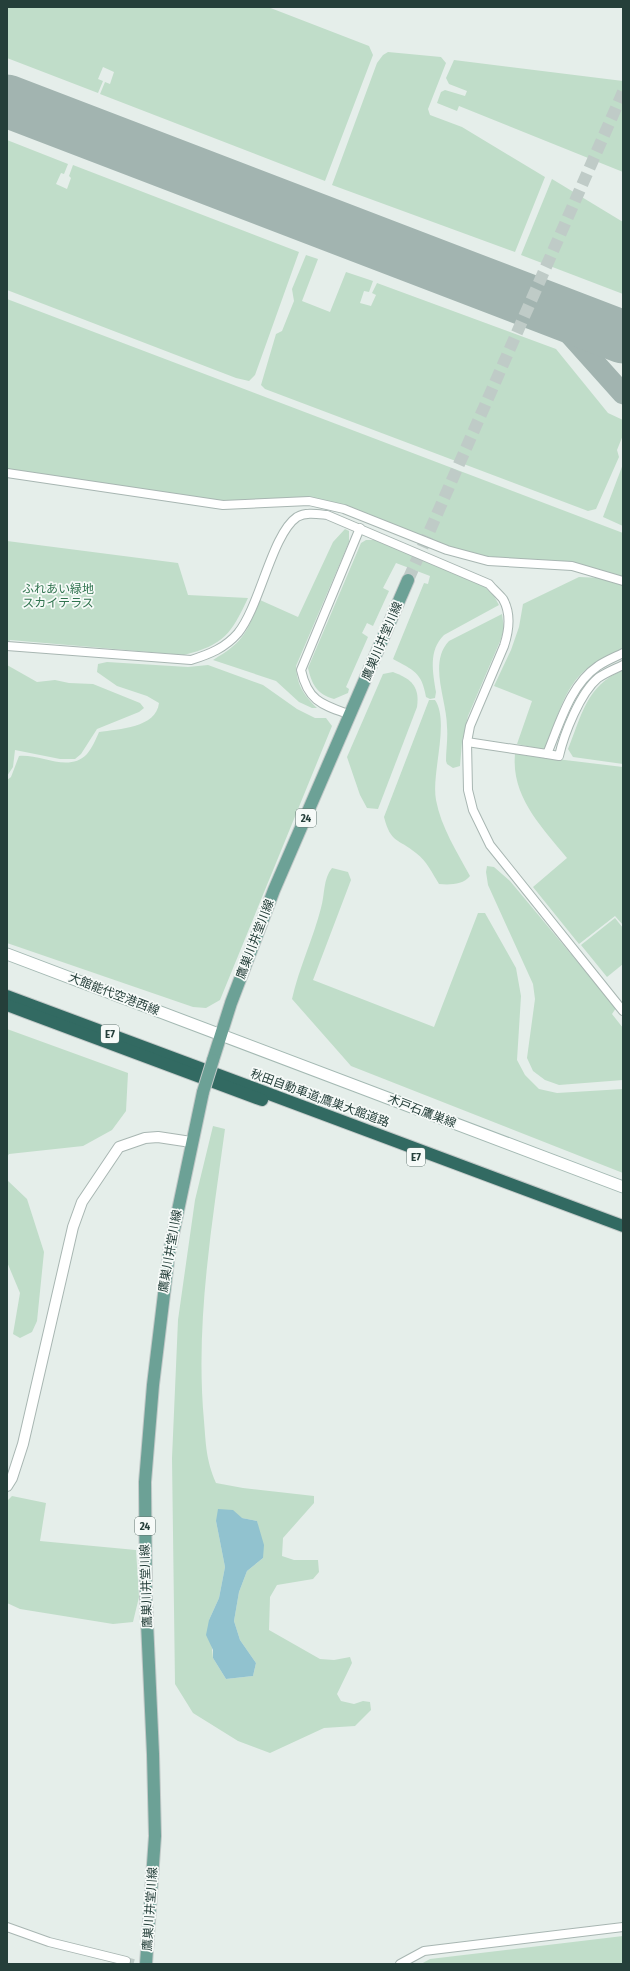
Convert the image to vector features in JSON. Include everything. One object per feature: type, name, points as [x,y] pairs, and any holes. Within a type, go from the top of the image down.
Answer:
[{"type":"highway","name":"秋田自動車道;鷹巣大館道路","points":[[7,996],[623,1226]]},
{"type":"highway","name":"秋田自動車道;鷹巣大館道路","points":[[7,1005],[623,1234]]},
{"type":"main road","name":"鷹巣川井堂川線","points":[[146,1964],[155,1836],[146,1600],[145,1482],[162,1301],[169,1253],[191,1142],[203,1092],[220,1035],[274,890],[351,715],[408,580]]},
{"type":"main road","name":"大館能代空港西線","points":[[7,954],[220,1035]]},
{"type":"main road","name":"木戸石鷹巣線","points":[[220,1035],[623,1187]]},
{"type":"street","points":[[7,473],[223,505],[309,501],[344,508],[447,550],[488,561],[572,566],[623,581]]},
{"type":"street","points":[[7,646],[191,660],[215,652],[228,644],[239,632],[249,614],[282,537],[290,524],[298,517],[310,513],[327,514],[489,584],[503,599],[509,621],[508,635],[470,726],[467,742],[468,790],[473,810],[490,844],[623,1011]]},
{"type":"street","points":[[351,715],[322,703],[310,694],[301,670],[360,528]]},
{"type":"street","points":[[547,754],[572,695],[582,681],[598,666],[623,653]]},
{"type":"street","points":[[467,742],[559,756],[567,733],[588,690],[598,678],[623,665]]},
{"type":"street","points":[[7,1486],[12,1478],[24,1444],[57,1292],[73,1227],[82,1202],[119,1147],[145,1138],[158,1137],[191,1142]]},
{"type":"street","points":[[7,1927],[49,1942],[126,1961]]},
{"type":"street","points":[[400,1964],[424,1951],[623,1927]]},
{"type":"green space","points":[[7,7],[268,7],[369,46],[373,55],[325,181],[100,94],[105,82],[110,84],[114,72],[103,67],[98,79],[103,81],[98,93],[7,58]]},
{"type":"green space","points":[[388,52],[441,57],[446,63],[428,109],[430,115],[462,127],[545,177],[515,252],[332,185],[377,63],[383,55]]},
{"type":"green space","points":[[454,60],[623,81],[623,172],[459,106],[457,111],[437,103],[441,92],[445,90],[465,96],[467,91],[449,84],[446,78]]},
{"type":"green space","points":[[7,140],[68,164],[64,174],[61,173],[56,184],[67,189],[71,178],[69,176],[73,165],[299,252],[255,375],[249,381],[236,378],[7,290]]},
{"type":"green space","points":[[552,179],[623,222],[623,294],[521,255]]},
{"type":"green space","points":[[306,255],[318,259],[302,301],[330,312],[346,272],[373,281],[369,292],[364,291],[360,303],[371,306],[376,295],[372,293],[377,283],[556,349],[608,413],[623,420],[623,435],[617,450],[619,457],[596,509],[588,511],[265,389],[261,385],[276,334],[282,331],[294,301],[292,289]]},
{"type":"green space","points":[[7,299],[623,533],[623,577],[572,562],[488,557],[448,546],[306,498],[260,499],[226,503],[7,470]]},
{"type":"green space","points":[[623,464],[623,526],[603,517]]},
{"type":"green space","points":[[345,529],[349,531],[349,542],[296,666],[299,684],[317,708],[312,708],[299,702],[276,681],[213,660],[232,647],[243,635],[260,600],[298,617],[333,542]]},
{"type":"green space","points":[[366,540],[376,540],[484,586],[494,596],[499,605],[444,635],[439,641],[433,662],[436,692],[435,698],[430,699],[426,697],[422,682],[416,673],[393,659],[424,583],[428,584],[430,576],[396,563],[383,588],[389,591],[373,626],[367,623],[362,633],[368,637],[346,687],[349,689],[348,693],[334,699],[328,697],[316,688],[311,679],[308,668],[361,543]]},
{"type":"green space","name":"ふれあい緑地 スカイテラス","points":[[7,541],[178,563],[188,595],[248,598],[236,621],[225,636],[208,647],[184,655],[10,640],[7,646]]},
{"type":"green space","points":[[579,577],[604,578],[623,585],[623,649],[590,666],[574,682],[564,700],[546,750],[517,744],[532,701],[494,686],[511,650],[519,627],[523,604]]},
{"type":"green space","points":[[502,614],[504,628],[501,639],[468,716],[462,742],[460,766],[453,768],[447,764],[446,761],[446,716],[439,671],[443,650],[449,641]]},
{"type":"green space","points":[[107,662],[188,667],[208,665],[263,685],[297,709],[315,718],[326,718],[332,726],[220,1000],[206,1008],[193,1007],[7,943],[7,780],[11,777],[19,756],[28,756],[63,762],[72,762],[80,759],[87,754],[99,732],[135,726],[144,722],[151,718],[159,703],[147,696],[117,686],[97,672],[98,664]]},
{"type":"green space","points":[[7,665],[37,682],[55,680],[69,683],[93,684],[140,703],[144,708],[139,712],[97,729],[81,754],[75,759],[60,759],[15,750],[13,767],[7,776]]},
{"type":"green space","points":[[623,670],[623,764],[573,757],[568,749],[587,703],[601,684]]},
{"type":"green space","points":[[393,672],[405,677],[413,684],[417,694],[417,707],[378,809],[367,808],[360,795],[347,757],[383,674]]},
{"type":"green space","points":[[429,700],[435,700],[441,721],[435,789],[438,810],[455,849],[470,876],[464,881],[456,884],[439,884],[429,867],[420,856],[392,836],[389,832],[384,817]]},
{"type":"green space","points":[[515,754],[623,767],[623,925],[615,916],[579,944],[533,887],[567,858],[539,823],[523,798],[515,770]]},
{"type":"green space","points":[[487,866],[494,867],[510,881],[616,1008],[612,1014],[623,1028],[623,1080],[559,1085],[545,1080],[533,1071],[527,1058],[535,999],[533,984],[488,885],[486,872]]},
{"type":"green space","points":[[332,868],[348,872],[351,880],[313,980],[434,1027],[478,913],[485,913],[516,968],[521,996],[517,1060],[525,1075],[539,1089],[557,1093],[623,1089],[623,1173],[351,1066],[292,999],[298,976],[318,920],[327,877]]},
{"type":"green space","points":[[615,918],[623,928],[623,964],[607,977],[581,945]]},
{"type":"green space","points":[[7,1029],[128,1073],[126,1111],[112,1130],[83,1146],[9,1154],[7,1157]]},
{"type":"green space","points":[[213,1126],[225,1129],[210,1238],[203,1311],[202,1384],[208,1460],[216,1483],[243,1488],[314,1496],[314,1503],[283,1538],[282,1556],[294,1560],[318,1560],[319,1572],[313,1579],[277,1585],[270,1597],[269,1630],[320,1659],[334,1660],[350,1657],[352,1663],[337,1694],[341,1701],[354,1704],[363,1701],[370,1702],[371,1710],[355,1726],[324,1728],[270,1753],[238,1741],[193,1713],[175,1684],[172,1458],[178,1320],[195,1200]],"holes":[[[242,1518],[257,1521],[263,1558],[247,1571],[239,1592],[234,1621],[240,1640],[256,1663],[253,1676],[226,1679],[213,1658],[209,1620],[219,1598],[225,1567],[216,1521]]]},
{"type":"green space","points":[[7,1180],[27,1199],[44,1252],[37,1321],[32,1332],[20,1338],[13,1334],[20,1293],[7,1262]]},
{"type":"green space","points":[[12,1496],[46,1503],[40,1541],[136,1550],[139,1597],[133,1622],[113,1624],[20,1609],[7,1603],[7,1501]]},
{"type":"green space","points":[[623,1936],[623,1964],[421,1964],[430,1959]]},
{"type":"water","points":[[218,1509],[233,1510],[242,1518],[257,1521],[264,1545],[263,1558],[247,1571],[239,1592],[234,1621],[240,1640],[256,1663],[253,1676],[226,1679],[213,1658],[213,1650],[206,1635],[209,1620],[219,1598],[225,1567],[216,1521]]},
{"type":"taxiway","points":[[546,308],[623,394]]},
{"type":"runway","points":[[7,101],[623,337]]},
{"type":"tunnel","points":[[408,580],[623,92]]},
{"type":"tunnel","points":[[126,1961],[137,1964]]}]
